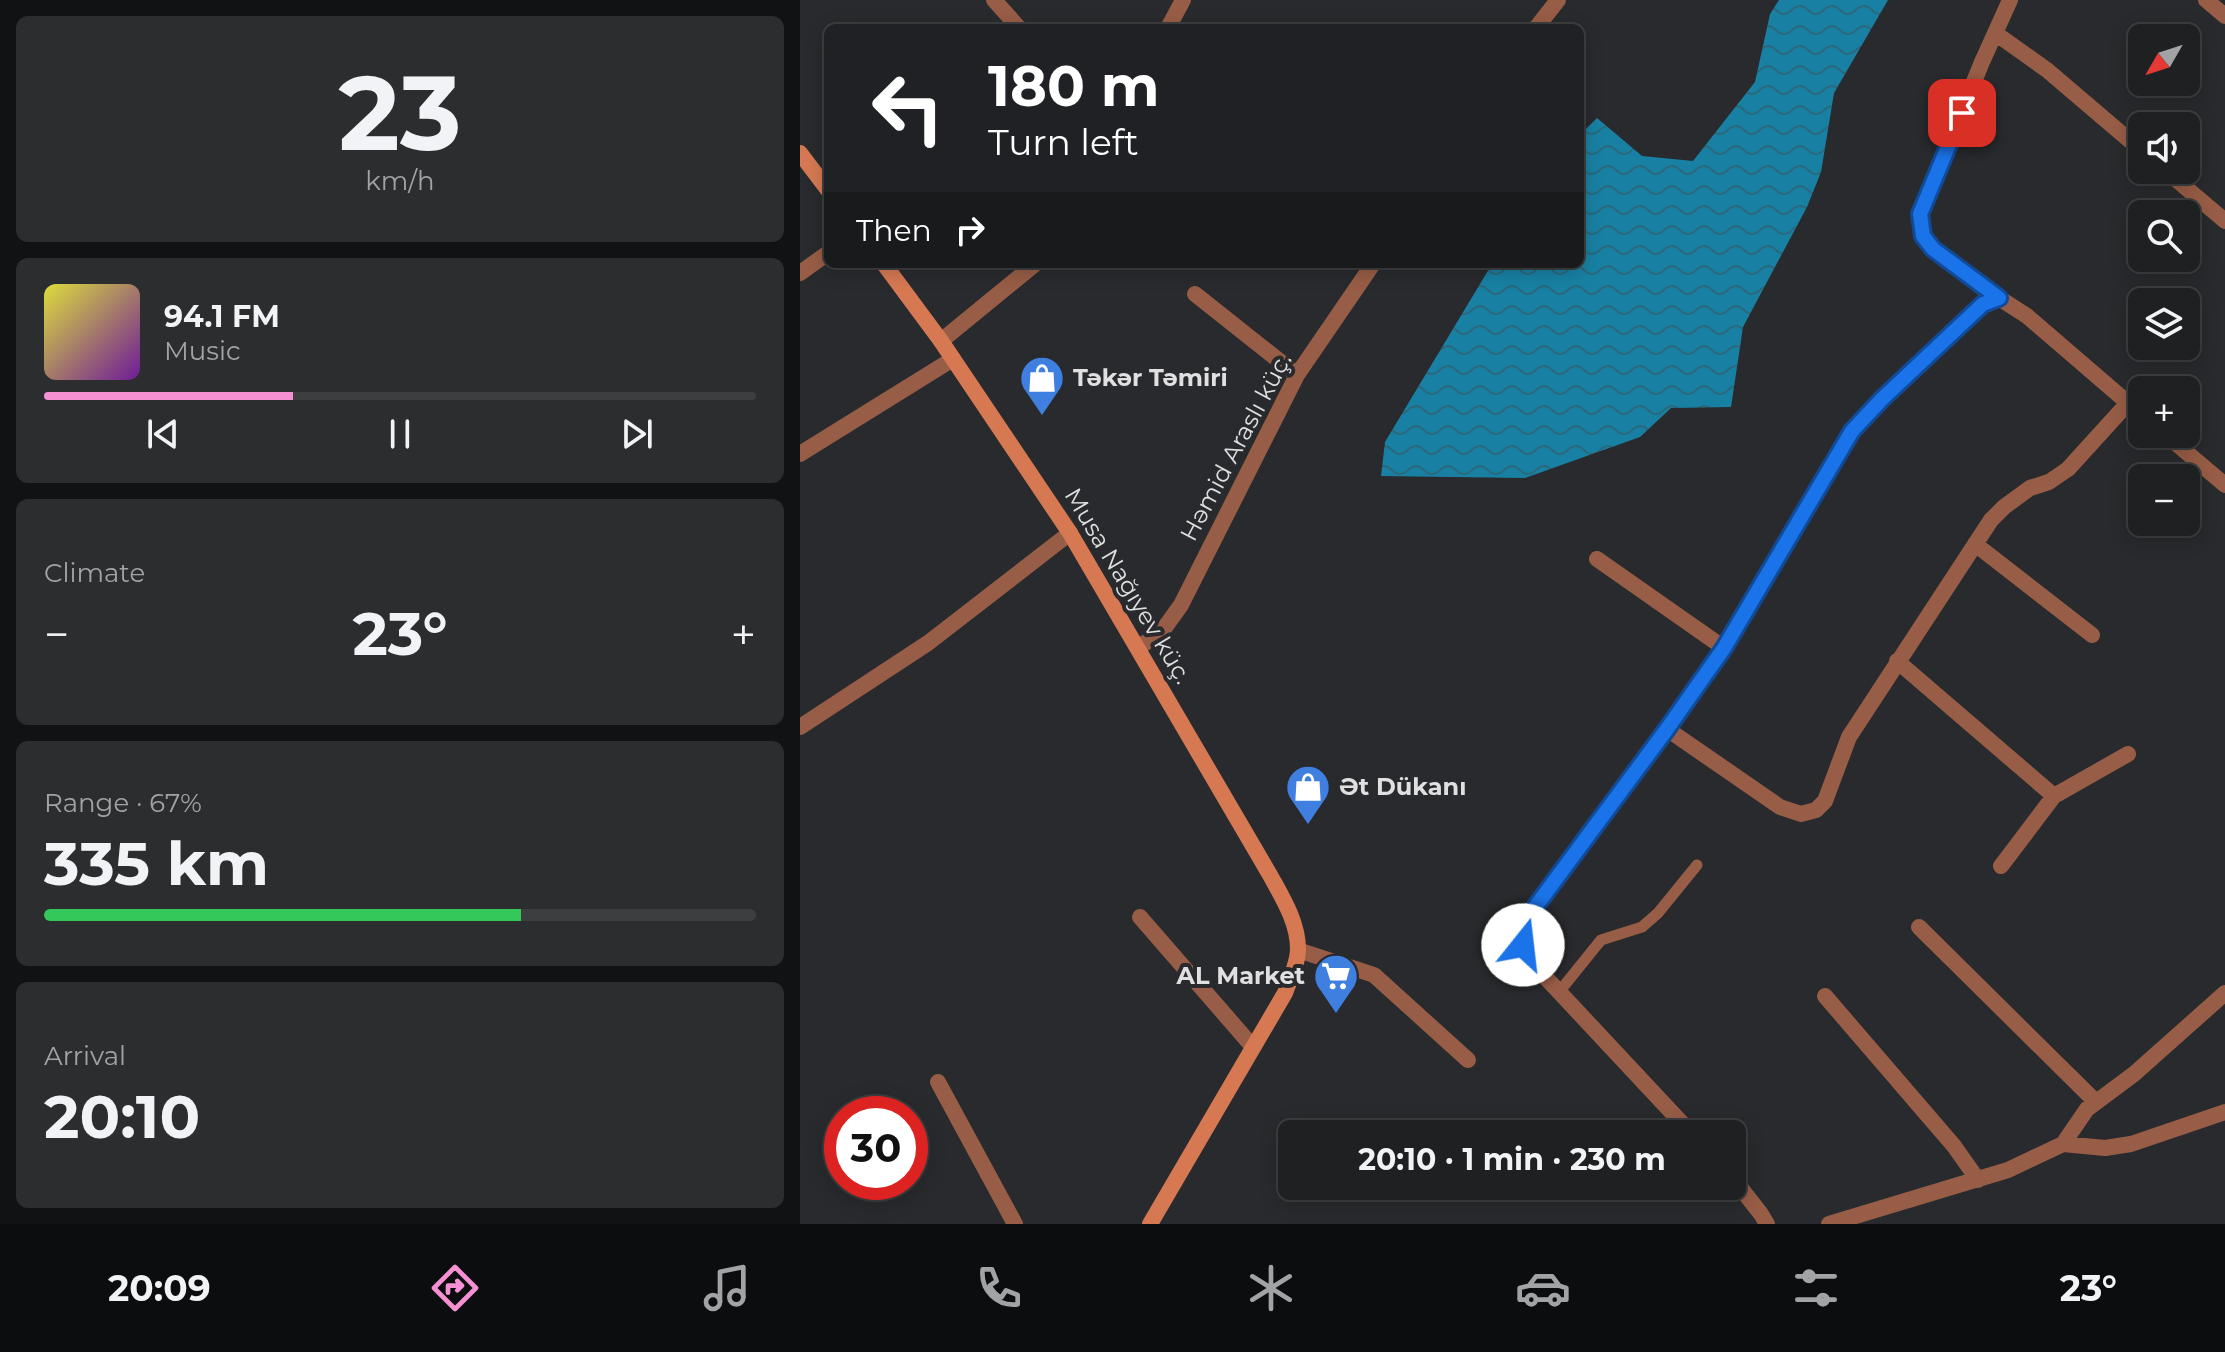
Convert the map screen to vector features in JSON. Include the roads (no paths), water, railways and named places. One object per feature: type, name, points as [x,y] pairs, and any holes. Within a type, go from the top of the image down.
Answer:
[{"type":"street","points":[[994,0],[1015,24]]},
{"type":"street","points":[[1170,24],[1183,0]]},
{"type":"street","points":[[1539,24],[1558,0]]},
{"type":"street","points":[[1667,729],[1780,807],[1801,814],[1816,810],[1825,801],[1849,737],[1991,520],[2030,488],[2049,482],[2068,469],[2128,403],[2027,316],[1933,249],[1923,236],[1920,214],[2010,0]]},
{"type":"street","points":[[2206,0],[2225,16]]},
{"type":"street","points":[[1995,33],[2047,70],[2128,139]]},
{"type":"street","points":[[800,153],[824,185]]},
{"type":"street","points":[[2181,184],[2225,221]]},
{"type":"street","points":[[800,273],[824,256]]},
{"type":"street","name":"Musa Nağıyev küç.","points":[[887,268],[941,341],[1070,533],[1270,875],[1291,916],[1298,950]]},
{"type":"street","points":[[941,341],[1030,268]]},
{"type":"street","name":"Həmid Araslı küç.","points":[[1138,648],[1163,630],[1181,605],[1297,375],[1370,268]]},
{"type":"street","points":[[1195,294],[1297,375]]},
{"type":"street","points":[[1679,1120],[1534,965],[1523,945],[1523,928],[1542,897],[1724,648],[1852,431],[1983,304],[1999,298]]},
{"type":"street","points":[[800,454],[953,359]]},
{"type":"street","points":[[2181,448],[2225,485]]},
{"type":"street","points":[[800,727],[928,643],[1070,533]]},
{"type":"street","points":[[1975,544],[2092,635]]},
{"type":"street","points":[[1597,559],[1724,648]]},
{"type":"street","points":[[1897,661],[2054,796]]},
{"type":"street","points":[[2001,866],[2054,796],[2128,754]]},
{"type":"street","points":[[1140,917],[1253,1047]]},
{"type":"street","points":[[1919,927],[2096,1102]]},
{"type":"street","points":[[1150,1224],[1285,993],[1298,950],[1374,975],[1468,1060]]},
{"type":"street","points":[[1829,1224],[2008,1170],[2063,1144],[2087,1109],[2134,1074],[2225,993]]},
{"type":"street","points":[[1825,996],[1954,1146],[1978,1180]]},
{"type":"street","points":[[938,1082],[1015,1224]]},
{"type":"street","points":[[2063,1144],[2105,1148],[2131,1144],[2225,1112]]},
{"type":"street","points":[[1746,1194],[1767,1224]]},
{"type":"lane","points":[[1559,992],[1601,940],[1642,927],[1658,913],[1697,865]]},
{"type":"water","points":[[1779,0],[1888,0],[1834,93],[1821,172],[1807,207],[1743,327],[1731,407],[1671,408],[1640,437],[1525,478],[1381,476],[1385,442],[1490,268],[1584,268],[1584,131],[1597,118],[1642,156],[1693,161],[1755,82],[1770,14]]},
{"type":"place","name":"Təkər Təmiri","points":[[1042,417]]},
{"type":"place","name":"Ət Dükanı","points":[[1308,826]]},
{"type":"place","name":"AL Market","points":[[1336,1015]]}]
